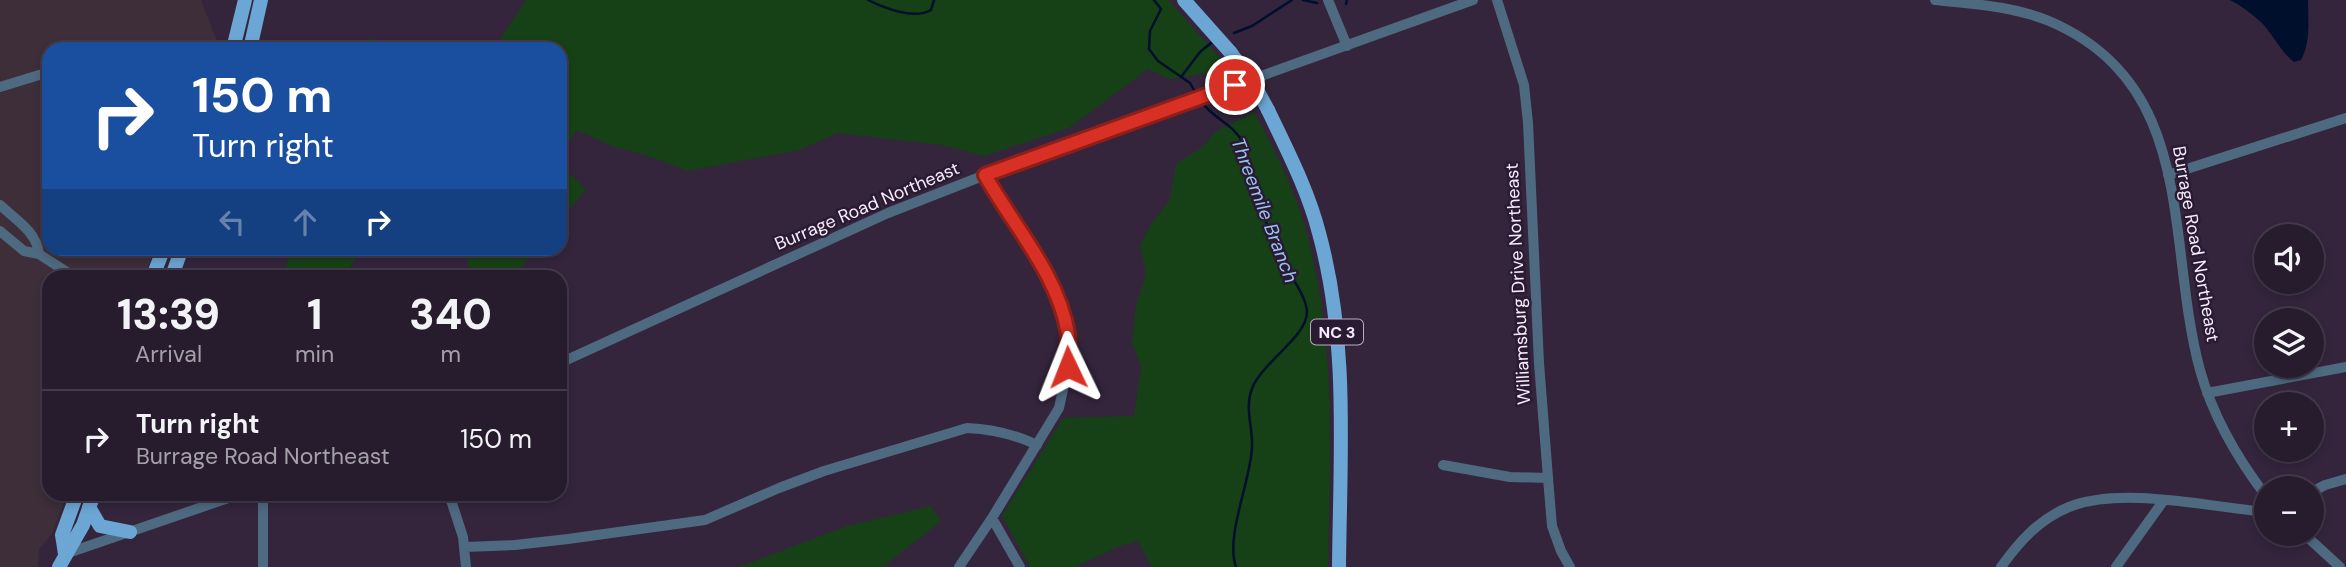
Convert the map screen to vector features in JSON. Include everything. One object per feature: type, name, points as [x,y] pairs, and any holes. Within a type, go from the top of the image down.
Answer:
[{"type":"main road","points":[[235,42],[245,0]]},
{"type":"main road","points":[[252,42],[261,0]]},
{"type":"main road","name":"NC 3","points":[[1184,0],[1231,53],[1255,86],[1302,181],[1319,230],[1333,292],[1340,351],[1339,567]]},
{"type":"main road","points":[[62,560],[62,535],[74,501]]},
{"type":"main road","points":[[62,560],[83,525],[92,501]]},
{"type":"main road","points":[[92,501],[100,526],[130,532]]},
{"type":"street","points":[[1328,0],[1347,46]]},
{"type":"street","name":"Burrage Road Northeast","points":[[567,360],[888,213],[985,175],[1473,0]]},
{"type":"street","name":"Williamsburg Drive Northeast","points":[[1497,0],[1524,85],[1539,363],[1552,526],[1570,567]]},
{"type":"street","name":"Burrage Road Northeast","points":[[1935,0],[2001,8],[2048,21],[2095,46],[2117,66],[2141,97],[2154,123],[2168,175],[2190,316],[2207,393],[2228,441],[2254,481]]},
{"type":"street","points":[[0,87],[42,74]]},
{"type":"street","points":[[2168,175],[2346,118]]},
{"type":"street","points":[[959,567],[1059,408],[1068,367],[1068,337],[1053,285],[985,175]]},
{"type":"street","points":[[0,205],[33,235],[39,254]]},
{"type":"street","points":[[0,231],[24,251],[39,254],[61,270]]},
{"type":"street","points":[[2207,393],[2346,367]]},
{"type":"street","points":[[465,547],[568,540],[705,520],[824,471],[967,428],[1010,434],[1037,445]]},
{"type":"street","points":[[1443,465],[1510,477],[1548,478]]},
{"type":"street","points":[[2324,486],[2346,479]]},
{"type":"street","points":[[2001,567],[2029,534],[2047,518],[2068,507],[2104,499],[2164,500],[2254,511]]},
{"type":"street","points":[[2116,567],[2164,500]]},
{"type":"street","points":[[62,560],[130,532],[220,501]]},
{"type":"street","points":[[263,501],[263,567]]},
{"type":"street","points":[[451,501],[465,547],[466,567]]},
{"type":"street","points":[[992,518],[1020,567]]},
{"type":"street","points":[[2317,546],[2340,567]]},
{"type":"shaded area","points":[[0,0],[201,0],[217,42],[42,42],[42,256],[152,256],[146,270],[42,270],[42,501],[64,501],[52,534],[39,549],[38,567],[0,567]]},
{"type":"green space","points":[[526,0],[1168,0],[1230,69],[1170,79],[1148,69],[1069,128],[984,156],[942,145],[838,133],[799,150],[688,171],[646,155],[614,147],[577,130],[567,143],[567,42],[499,42]]},
{"type":"green space","points":[[370,39],[400,42],[358,42]]},
{"type":"green space","points":[[1254,112],[1282,167],[1299,209],[1315,266],[1322,309],[1327,351],[1330,437],[1328,567],[1152,567],[1138,541],[1117,547],[1075,567],[1030,567],[1002,516],[1063,418],[1134,416],[1141,367],[1132,342],[1136,305],[1146,275],[1140,246],[1149,227],[1170,200],[1176,164],[1204,146],[1215,132]]},
{"type":"green space","points":[[567,168],[586,189],[567,212]]},
{"type":"green space","points":[[290,256],[357,256],[348,270],[284,270]]},
{"type":"green space","points":[[467,256],[531,256],[518,270],[470,270]]},
{"type":"green space","points":[[931,506],[941,521],[883,567],[739,567],[847,526]]},
{"type":"water","points":[[2230,0],[2308,0],[2308,38],[2301,60],[2294,62],[2262,23]]},
{"type":"waterway","name":"Threemile Branch","points":[[868,0],[890,9],[916,14],[931,10],[934,0]]},
{"type":"waterway","name":"Threemile Branch","points":[[1154,0],[1161,9],[1150,31],[1149,49],[1158,61],[1190,83],[1198,97]]},
{"type":"waterway","points":[[1234,33],[1252,26],[1292,0]]},
{"type":"waterway","points":[[1303,0],[1317,3]]},
{"type":"waterway","points":[[1346,4],[1347,0]]},
{"type":"waterway","points":[[1181,77],[1200,52],[1211,43]]},
{"type":"waterway","name":"Threemile Branch","points":[[1202,102],[1234,131],[1243,143],[1270,233],[1280,257],[1303,297],[1307,312],[1300,330],[1259,375],[1251,392],[1251,460],[1236,524],[1233,554],[1236,567]]},
{"type":"route","points":[[1068,367],[1068,337],[1053,285],[985,175],[1235,85]]}]
